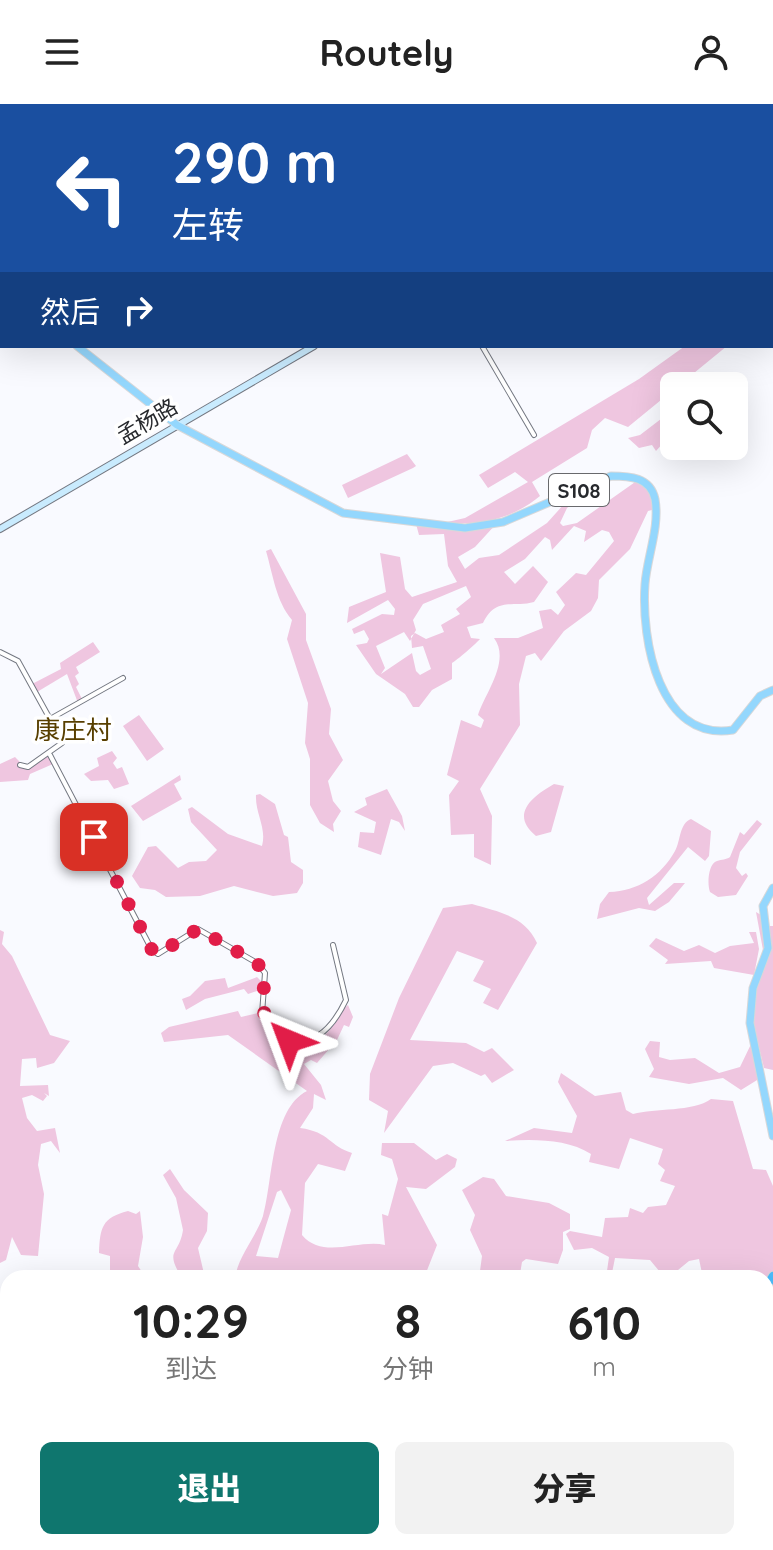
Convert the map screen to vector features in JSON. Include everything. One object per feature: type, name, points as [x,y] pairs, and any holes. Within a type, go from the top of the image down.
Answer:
[{"type":"main road","name":"S108","points":[[80,348],[177,425],[343,513],[465,528],[503,522],[611,476],[630,476],[646,482],[655,498],[644,608],[654,670],[674,707],[689,724],[700,729],[712,733],[733,730],[753,702],[773,690]]},
{"type":"main road","points":[[773,888],[763,906],[768,948],[753,988],[750,1023],[773,1136]]},
{"type":"street","name":"孟杨路","points":[[0,529],[311,348]]},
{"type":"street","points":[[483,348],[534,435]]},
{"type":"street","points":[[0,652],[18,661],[62,743],[50,755],[25,769],[20,765]]},
{"type":"street","points":[[50,719],[123,678]]},
{"type":"street","points":[[50,755],[152,950],[158,954],[198,929],[257,963],[265,973],[262,1014],[276,1036],[299,1042],[314,1039],[335,1022],[346,1000],[333,945]]},
{"type":"shaded area","points":[[682,348],[725,348],[695,372],[660,372],[660,401],[628,427],[605,418],[592,430],[587,448],[532,482],[540,496],[518,511],[470,523],[443,523],[465,518],[528,482],[515,472],[488,488],[479,475],[639,379]]},
{"type":"shaded area","points":[[660,420],[660,447],[656,451],[652,445],[639,448],[628,438],[640,435]]},
{"type":"shaded area","points":[[407,454],[416,466],[348,498],[342,485]]},
{"type":"shaded area","points":[[638,480],[653,491],[656,509],[648,511],[630,549],[599,580],[598,598],[591,611],[564,631],[541,661],[535,653],[526,656],[519,684],[520,725],[480,789],[492,816],[491,865],[474,857],[474,834],[451,835],[449,795],[459,781],[447,775],[461,720],[481,728],[484,720],[478,715],[495,677],[500,657],[494,638],[518,638],[543,628],[539,611],[551,609],[558,615],[565,605],[556,592],[576,573],[586,575],[614,541],[609,532],[602,530],[584,542],[586,531],[574,526],[552,550],[550,540],[545,537],[525,559],[504,572],[515,584],[533,566],[548,582],[534,602],[499,606],[483,623],[467,627],[471,638],[480,639],[452,663],[452,679],[432,690],[419,707],[413,707],[405,694],[376,674],[356,645],[367,643],[369,639],[364,630],[354,634],[352,629],[382,614],[394,615],[395,609],[388,600],[347,623],[349,607],[386,592],[380,553],[400,557],[405,589],[412,597],[457,582],[448,566],[444,534],[419,535],[416,524],[468,529],[497,523],[475,547],[458,557],[465,569],[479,558],[499,555],[547,523],[574,493],[599,484],[567,508],[560,523],[563,526],[577,523]],"holes":[[[466,586],[471,597],[456,609],[460,614],[441,625],[444,632],[426,639],[414,634],[413,620],[423,604]],[[404,632],[411,639],[412,648],[423,646],[431,669],[420,675],[412,653],[381,674],[385,668],[376,646]]]},
{"type":"shaded area","points":[[271,549],[306,614],[306,640],[331,709],[329,734],[343,760],[328,781],[333,801],[341,811],[333,824],[334,832],[320,823],[310,805],[310,759],[305,743],[308,703],[287,639],[292,620],[282,605],[276,587],[266,551]]},
{"type":"shaded area","points":[[93,642],[100,652],[76,667],[79,673],[75,676],[79,684],[76,687],[83,701],[78,703],[67,674],[37,692],[32,684],[61,669],[60,663]]},
{"type":"shaded area","points":[[139,715],[164,749],[147,761],[123,726]]},
{"type":"shaded area","points":[[112,751],[117,758],[113,763],[117,769],[122,767],[129,784],[114,789],[108,780],[91,781],[84,774],[99,766],[97,758]]},
{"type":"shaded area","points":[[46,753],[53,764],[30,774],[28,780],[0,782],[0,764],[15,757],[26,768]]},
{"type":"shaded area","points":[[180,775],[181,780],[174,784],[182,799],[143,821],[131,806]]},
{"type":"shaded area","points":[[554,784],[564,786],[551,832],[536,836],[528,828],[524,814],[531,801]]},
{"type":"shaded area","points":[[387,789],[402,816],[405,831],[399,822],[391,819],[381,855],[358,847],[360,832],[374,833],[376,822],[354,812],[367,805],[365,798]]},
{"type":"shaded area","points":[[260,794],[275,804],[284,835],[288,837],[291,862],[303,870],[303,883],[297,893],[273,896],[234,886],[200,896],[166,897],[155,890],[140,888],[132,876],[148,847],[156,846],[178,868],[189,862],[206,861],[217,850],[191,822],[188,809],[192,807],[228,834],[262,846],[263,833],[256,802],[256,795]]},
{"type":"shaded area","points":[[691,819],[711,831],[709,856],[705,861],[688,847],[647,898],[649,905],[674,883],[685,883],[669,902],[655,911],[639,908],[597,919],[600,904],[609,892],[639,885],[663,868],[675,851],[682,828]]},
{"type":"shaded area","points":[[757,820],[762,824],[740,852],[736,868],[742,876],[746,873],[748,876],[736,895],[718,897],[709,888],[712,866],[730,857],[740,832],[744,835]]},
{"type":"shaded area","points":[[472,904],[518,921],[537,943],[498,1010],[483,1003],[491,989],[473,981],[484,961],[457,951],[410,1040],[466,1043],[484,1052],[492,1048],[514,1070],[492,1083],[485,1074],[481,1076],[453,1063],[433,1066],[384,1133],[388,1111],[369,1100],[370,1074],[399,998],[443,908]]},
{"type":"shaded area","points":[[756,912],[766,918],[768,926],[773,926],[773,1070],[764,1068],[751,1014],[763,950]]},
{"type":"shaded area","points":[[0,930],[4,932],[2,944],[12,956],[50,1035],[70,1041],[54,1063],[37,1068],[36,1058],[22,1059],[20,1086],[48,1085],[49,1096],[44,1093],[47,1096],[43,1101],[32,1095],[22,1098],[27,1118],[37,1131],[55,1128],[60,1153],[51,1141],[41,1144],[38,1165],[44,1194],[38,1256],[21,1255],[12,1237],[6,1260],[0,1263]]},
{"type":"shaded area","points":[[749,932],[756,932],[759,949],[754,975],[714,968],[711,961],[665,964],[668,960],[649,946],[656,938],[684,951],[699,945],[715,953],[730,946],[754,943]]},
{"type":"shaded area","points":[[257,977],[263,983],[263,989],[248,994],[244,989],[205,999],[186,1010],[182,999],[190,996],[205,981],[225,978],[228,988]]},
{"type":"shaded area","points":[[348,1005],[353,1017],[349,1027],[344,1025],[337,1040],[317,1063],[311,1060],[304,1064],[321,1085],[326,1100],[314,1094],[313,1108],[300,1128],[318,1133],[352,1153],[345,1171],[318,1164],[305,1183],[302,1235],[310,1242],[330,1248],[385,1245],[382,1214],[388,1216],[398,1179],[392,1159],[381,1155],[382,1143],[414,1143],[436,1160],[447,1154],[457,1159],[455,1167],[426,1189],[406,1187],[437,1245],[427,1270],[238,1270],[263,1216],[275,1147],[286,1113],[295,1100],[307,1091],[228,1035],[164,1042],[161,1033],[169,1027],[238,1011],[241,1017],[262,1012],[272,1029],[297,1043],[316,1041],[331,1028]],"holes":[[[281,1190],[291,1210],[278,1258],[256,1256],[277,1192]]]},
{"type":"shaded area","points":[[753,1040],[762,1077],[741,1090],[723,1078],[689,1084],[649,1077],[654,1069],[645,1049],[650,1041],[660,1042],[659,1057],[670,1060],[695,1058],[719,1073],[740,1067]]},
{"type":"shaded area","points":[[561,1073],[595,1096],[621,1092],[626,1110],[633,1114],[684,1108],[711,1099],[733,1101],[753,1169],[766,1170],[773,1186],[773,1270],[701,1270],[699,1259],[689,1261],[678,1270],[658,1270],[650,1260],[615,1258],[613,1270],[607,1270],[609,1257],[592,1248],[574,1250],[566,1234],[570,1231],[602,1237],[605,1218],[628,1217],[630,1208],[643,1213],[648,1207],[666,1205],[675,1186],[660,1181],[665,1170],[658,1164],[663,1149],[630,1138],[619,1169],[589,1162],[591,1154],[572,1145],[539,1140],[505,1141],[534,1128],[572,1133],[577,1116],[558,1082]]},
{"type":"shaded area","points":[[170,1169],[184,1190],[208,1213],[207,1231],[198,1248],[203,1270],[178,1270],[174,1262],[174,1253],[183,1230],[176,1198],[163,1175]]},
{"type":"shaded area","points":[[483,1177],[494,1179],[506,1196],[549,1203],[570,1214],[570,1229],[563,1232],[563,1250],[558,1264],[526,1259],[521,1270],[480,1270],[482,1256],[470,1230],[475,1215],[462,1190]]},
{"type":"shaded area","points":[[128,1211],[136,1214],[140,1211],[143,1237],[138,1266],[141,1270],[110,1270],[110,1256],[99,1253],[102,1230],[113,1217]]},
{"type":"district","name":"康庄村","points":[[73,729]]},
{"type":"route","points":[[94,837],[152,950],[158,954],[163,952],[198,929],[257,963],[266,976],[262,1014],[276,1036],[289,1041]]}]
